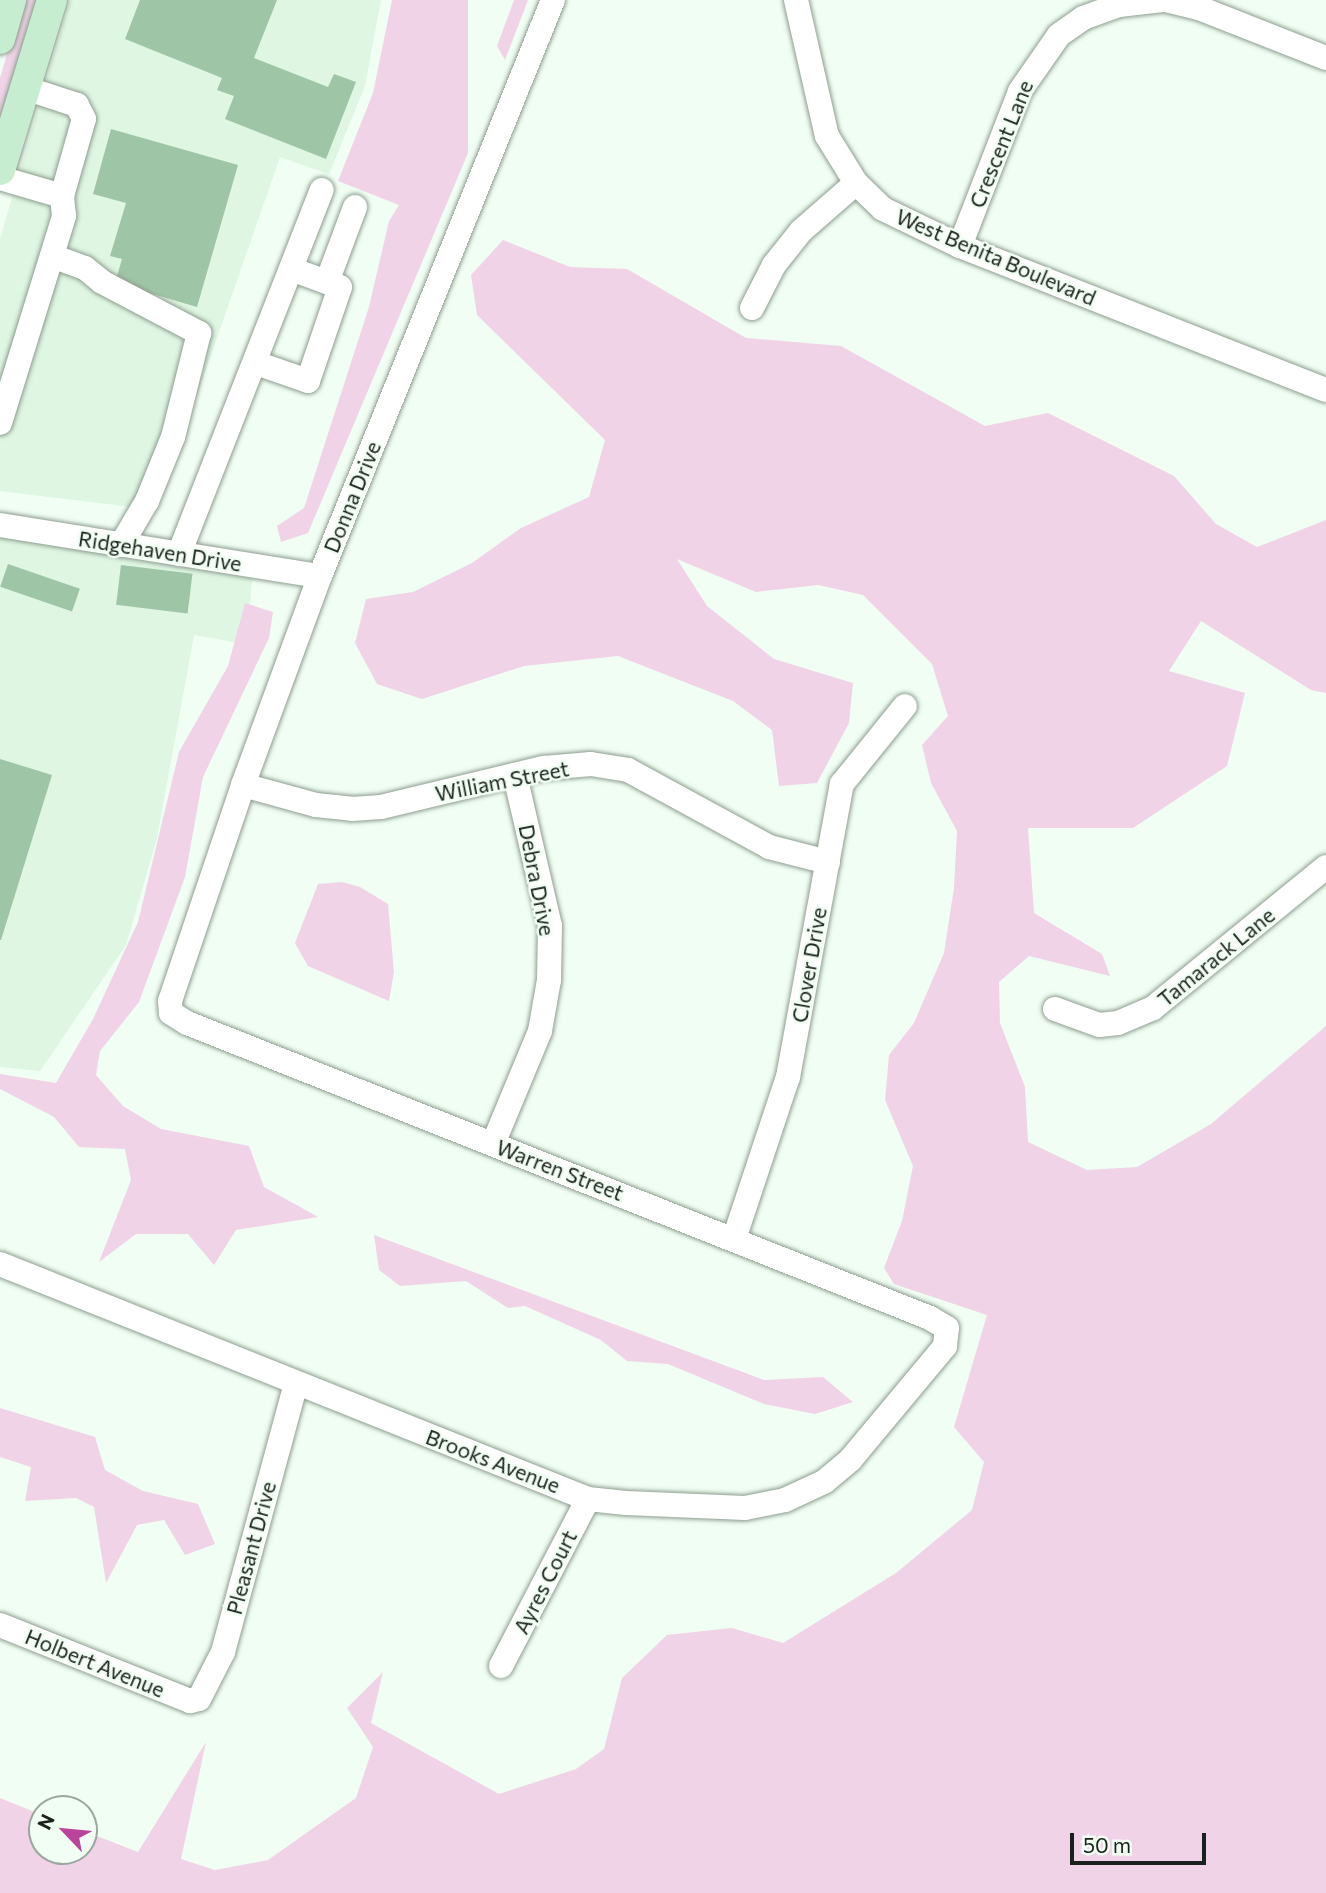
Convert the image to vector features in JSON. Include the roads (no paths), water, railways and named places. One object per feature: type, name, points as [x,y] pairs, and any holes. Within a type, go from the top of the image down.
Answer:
[{"type":"main road","points":[[0,39],[11,0]]},
{"type":"main road","points":[[0,170],[52,0]]},
{"type":"street","name":"Donna Drive","points":[[170,1001],[243,785],[320,576],[553,0]]},
{"type":"street","name":"West Benita Boulevard","points":[[796,0],[827,136],[856,183],[901,220],[960,246],[1326,390]]},
{"type":"street","name":"Crescent Lane","points":[[960,246],[1020,91],[1051,46],[1083,18],[1119,5],[1164,0],[1199,8],[1326,58]]},
{"type":"street","points":[[0,423],[64,216],[62,196],[84,119],[77,105],[25,88]]},
{"type":"street","points":[[0,178],[62,196]]},
{"type":"street","points":[[752,308],[774,265],[801,231],[856,183]]},
{"type":"street","points":[[179,554],[322,190]]},
{"type":"street","points":[[256,363],[307,381],[355,207]]},
{"type":"street","points":[[52,256],[85,268],[102,282],[199,333],[173,437],[147,501],[121,545]]},
{"type":"street","points":[[291,269],[334,285]]},
{"type":"street","name":"Ridgehaven Drive","points":[[0,525],[320,576]]},
{"type":"street","name":"Clover Drive","points":[[733,1238],[788,1077],[842,784],[905,706]]},
{"type":"street","name":"William Street","points":[[243,785],[316,805],[352,809],[381,807],[515,775],[591,764],[628,770],[743,836],[828,862]]},
{"type":"street","name":"Debra Drive","points":[[493,1144],[540,1031],[549,979],[550,926],[515,775]]},
{"type":"street","name":"Tamarack Lane","points":[[1055,1009],[1099,1024],[1118,1023],[1153,1008],[1326,867]]},
{"type":"street","name":"Warren Street","points":[[170,1001],[171,1013],[187,1023],[930,1318],[947,1328],[947,1341]]},
{"type":"street","name":"Brooks Avenue","points":[[0,1264],[588,1499],[746,1508],[785,1500],[824,1482],[851,1459],[947,1341]]},
{"type":"street","name":"Pleasant Drive","points":[[190,1701],[199,1699],[210,1684],[223,1652],[296,1384]]},
{"type":"street","name":"Ayres Court","points":[[501,1666],[588,1499]]},
{"type":"street","name":"Holbert Avenue","points":[[0,1625],[190,1701]]}]
